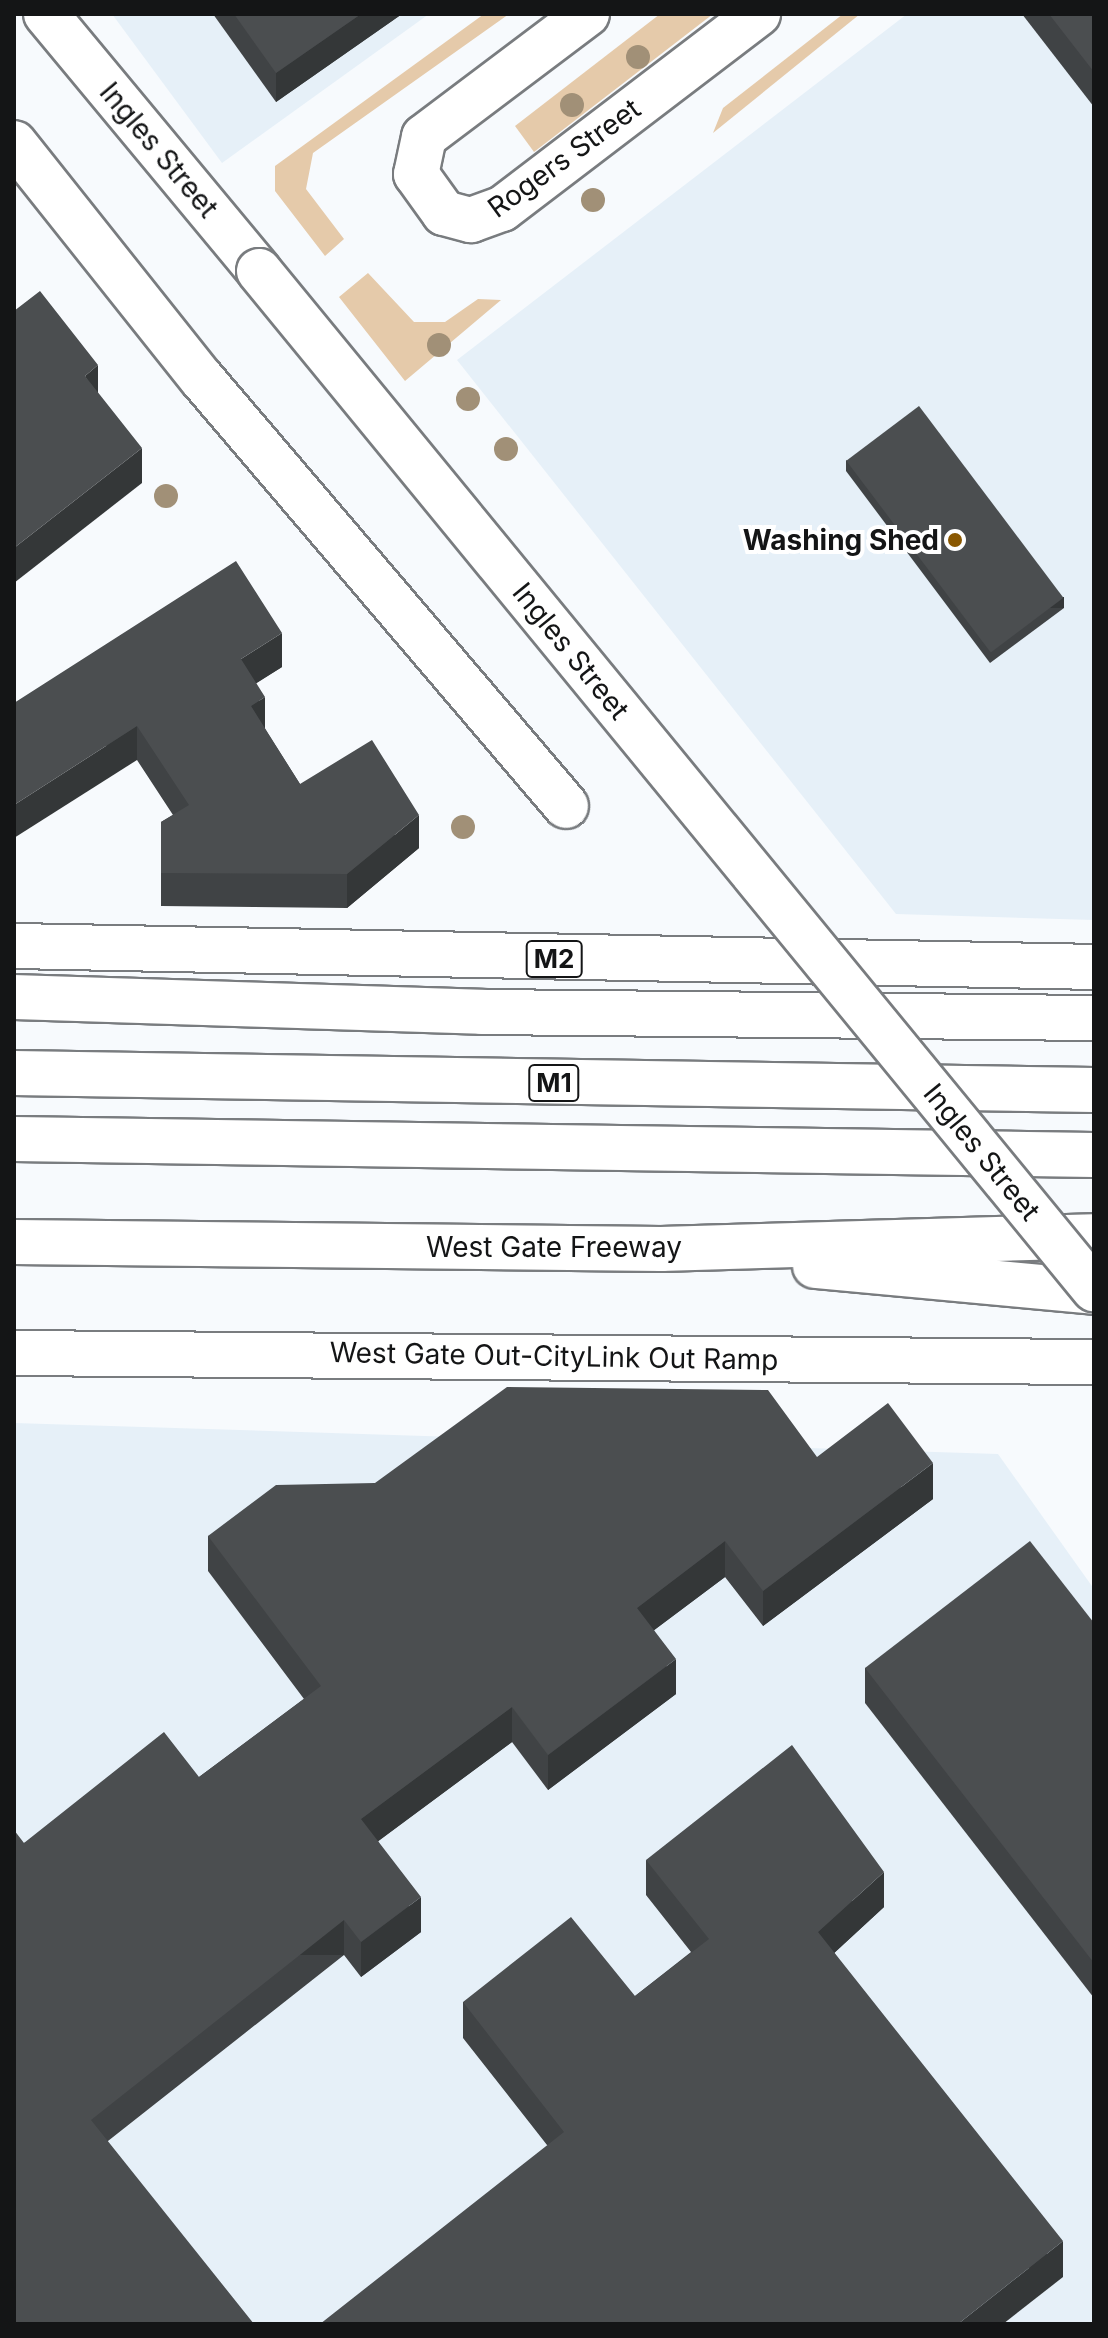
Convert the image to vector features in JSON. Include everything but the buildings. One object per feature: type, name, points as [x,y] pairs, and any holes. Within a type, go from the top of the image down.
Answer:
[{"type":"main road","name":"Ingles Street","points":[[46,14],[1094,1290]]},
{"type":"main road","name":"Rogers Street","points":[[587,14],[424,137],[416,174],[444,213],[471,220],[502,209],[758,14]]},
{"type":"main road","points":[[14,143],[202,379],[566,806]]},
{"type":"main road","name":"M2","points":[[14,946],[1094,967]]},
{"type":"main road","points":[[14,997],[482,1012],[1094,1018]]},
{"type":"main road","name":"M1","points":[[14,1073],[1094,1090]]},
{"type":"main road","points":[[14,1139],[1094,1155]]},
{"type":"main road","name":"West Gate Freeway","points":[[14,1242],[661,1249],[1094,1236]]},
{"type":"main road","points":[[661,1249],[1094,1290]]},
{"type":"main road","name":"West Gate Out-CityLink Out Ramp","points":[[14,1353],[1094,1362]]},
{"type":"shaded area","points":[[112,14],[429,14],[222,163]]},
{"type":"shaded area","points":[[484,14],[509,14],[313,153],[306,189],[344,239],[325,256],[275,191],[275,166]]},
{"type":"shaded area","points":[[660,14],[713,14],[534,152],[515,126]]},
{"type":"shaded area","points":[[843,14],[860,14],[713,133],[723,108]]},
{"type":"shaded area","points":[[907,14],[1094,14],[1094,920],[896,914],[457,360]]},
{"type":"shaded area","points":[[368,273],[414,322],[445,322],[478,299],[501,300],[405,381],[339,297]]},
{"type":"shaded area","points":[[14,1423],[998,1454],[1094,1589],[1094,2324],[14,2324]]},
{"type":"place","name":"Washing Shed","points":[[955,540]]}]
